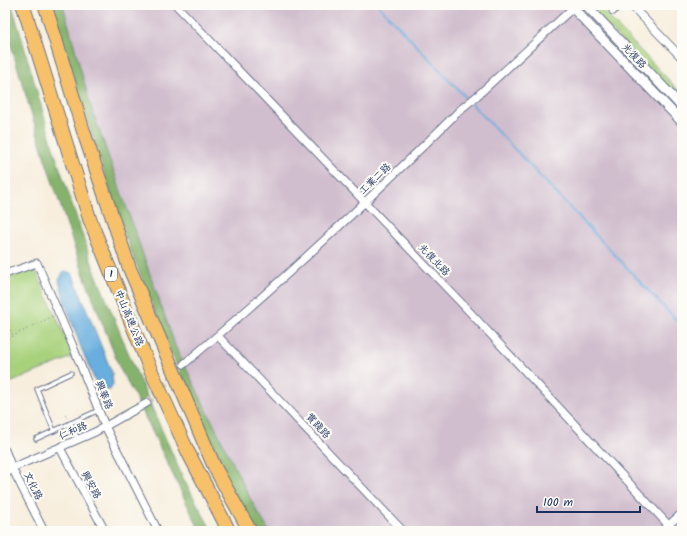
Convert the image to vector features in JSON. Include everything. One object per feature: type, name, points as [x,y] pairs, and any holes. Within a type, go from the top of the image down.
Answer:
[{"type":"highway","name":"中山高速公路","points":[[23,5],[90,220],[148,364],[188,452],[229,531]]},
{"type":"highway","name":"中山高速公路","points":[[46,5],[84,133],[128,267],[215,468],[250,531]]},
{"type":"street","name":"光復北路","points":[[176,5],[466,308],[671,528]]},
{"type":"street","name":"光復路","points":[[586,5],[682,107]]},
{"type":"street","points":[[613,11],[618,5]]},
{"type":"street","points":[[631,5],[682,58]]},
{"type":"street","name":"工業二路","points":[[184,364],[218,336],[366,203],[461,109],[573,6]]},
{"type":"street","name":"光復路","points":[[573,6],[682,122]]},
{"type":"street","name":"興華路","points":[[5,274],[37,263],[105,426],[158,531]]},
{"type":"street","name":"實踐路","points":[[218,336],[403,531]]},
{"type":"street","name":"仁和路","points":[[5,474],[12,468],[78,440],[147,403]]},
{"type":"street","name":"興安路","points":[[60,448],[105,531]]},
{"type":"street","name":"文化路","points":[[5,450],[12,468],[44,531]]},
{"type":"street","points":[[662,531],[671,528],[682,513]]},
{"type":"lane","points":[[54,431],[37,390],[71,373]]},
{"type":"lane","points":[[36,439],[99,410]]},
{"type":"lane","points":[[70,424],[78,440]]},
{"type":"path","points":[[5,340],[56,315]]},
{"type":"path","points":[[5,319],[13,336]]},
{"type":"shaded area","points":[[60,5],[580,5],[682,112],[682,531],[266,531],[176,349],[82,89]]},
{"type":"green space","points":[[5,5],[12,5],[56,157],[94,269],[134,367],[183,478],[212,531],[200,531],[137,400],[120,369],[82,270],[45,159],[5,23]]},
{"type":"green space","points":[[51,5],[63,5],[91,107],[176,348],[254,506],[269,531],[256,531],[218,466],[120,223]]},
{"type":"green space","points":[[588,5],[597,5],[682,94],[682,105]]},
{"type":"green space","points":[[34,267],[74,356],[5,385],[5,280]]},
{"type":"water","points":[[64,271],[72,273],[112,373],[113,384],[110,390],[104,390],[95,381],[82,350],[65,303],[59,280]]},
{"type":"waterway","points":[[378,5],[468,100]]},
{"type":"waterway","points":[[471,103],[682,326]]},
{"type":"tunnel","points":[[147,403],[184,364]]}]
